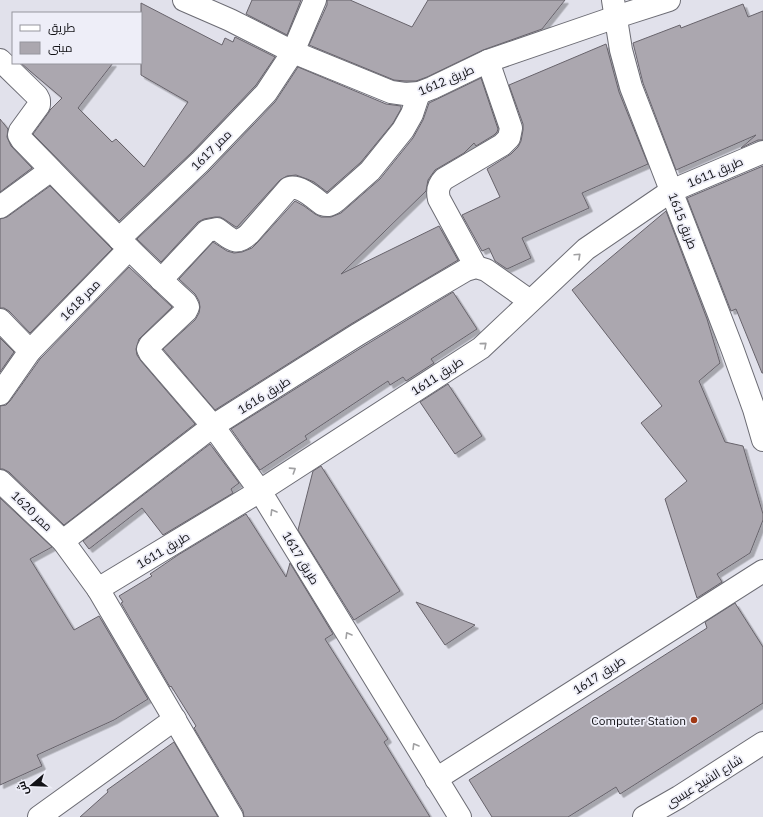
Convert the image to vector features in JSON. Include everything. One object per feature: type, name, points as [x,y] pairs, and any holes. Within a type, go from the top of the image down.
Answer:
[{"type":"street","name":"طريق 1612","points":[[184,0],[207,4],[293,52],[391,92],[405,94],[419,93],[432,88],[488,61],[614,9],[669,0]]},
{"type":"street","name":"ممر 1617","points":[[124,244],[266,93],[293,52],[315,0]]},
{"type":"street","name":"طريق 1615","points":[[614,9],[621,50],[631,87],[732,348],[754,409],[763,440]]},
{"type":"street","points":[[0,60],[37,96],[39,100],[39,105],[20,131],[19,135],[22,140],[161,280],[207,231],[217,229],[235,241],[240,241],[249,234],[289,188],[299,188],[322,204],[331,205],[336,202],[370,171],[403,130],[412,114],[419,93]]},
{"type":"street","points":[[488,61],[511,128],[509,138],[502,146],[444,179],[440,183],[437,194],[476,267],[486,270],[530,301]]},
{"type":"street","name":"طريق 1611","points":[[98,588],[260,491],[481,348],[586,249],[671,191],[763,152]]},
{"type":"street","points":[[0,207],[51,170]]},
{"type":"street","name":"ممر 1618","points":[[0,394],[30,351],[124,244]]},
{"type":"street","name":"طريق 1616","points":[[63,541],[213,426],[411,302],[466,270],[476,267]]},
{"type":"street","name":"طريق 1617","points":[[161,280],[186,303],[188,307],[186,311],[150,345],[148,349],[150,353],[213,426],[260,491],[460,817]]},
{"type":"street","points":[[0,320],[30,351]]},
{"type":"street","name":"ممر 1620","points":[[0,480],[63,541]]},
{"type":"street","points":[[63,541],[98,588],[232,817]]},
{"type":"street","name":"طريق 1617","points":[[436,779],[763,571]]},
{"type":"street","points":[[39,817],[175,719]]},
{"type":"street","name":"شارع الشيخ عيسى","points":[[644,817],[679,797],[763,743]]},
{"type":"building","points":[[252,0],[301,0],[287,35],[246,14]]},
{"type":"building","points":[[327,0],[350,0],[412,27],[428,0],[565,0],[542,29],[483,50],[427,77],[416,81],[405,81],[394,80],[309,45],[327,5]]},
{"type":"building","points":[[141,3],[222,45],[225,38],[233,42],[235,37],[275,57],[256,85],[191,153],[119,221],[33,134],[50,110],[62,98],[22,64],[112,64],[78,108],[112,142],[116,139],[144,167],[188,102],[141,75]]},
{"type":"building","points":[[743,4],[748,17],[763,11],[763,140],[758,140],[741,148],[756,135],[676,170],[643,83],[633,43],[680,25],[681,28]]},
{"type":"building","points":[[606,44],[619,92],[648,164],[582,193],[589,208],[522,238],[531,258],[507,269],[495,261],[489,248],[482,251],[462,215],[500,197],[487,169],[511,154],[518,147],[521,141],[523,124],[509,85]]},
{"type":"building","points":[[298,67],[386,104],[401,106],[401,109],[393,123],[361,162],[327,192],[314,182],[307,179],[296,175],[287,176],[280,180],[237,227],[220,217],[204,219],[198,222],[161,262],[137,239],[209,171],[275,102]]},
{"type":"building","points":[[481,78],[498,129],[497,132],[476,146],[474,143],[464,153],[435,170],[428,180],[426,191],[341,274],[439,226],[458,260],[351,324],[215,410],[163,349],[195,320],[199,313],[199,301],[195,294],[179,279],[213,242],[227,251],[234,253],[252,248],[295,201],[321,217],[331,217],[341,213],[380,179],[413,138],[423,120],[429,103]]},
{"type":"building","points":[[0,119],[8,129],[7,137],[11,146],[32,168],[0,192]]},
{"type":"building","points":[[763,166],[762,373],[736,309],[731,311],[687,198]]},
{"type":"building","points":[[50,186],[112,249],[30,333],[9,311],[4,308],[0,308],[0,219],[7,217]]},
{"type":"building","points":[[666,211],[707,319],[720,363],[699,381],[725,442],[743,446],[763,514],[763,520],[750,553],[717,574],[722,582],[697,598],[665,499],[687,481],[641,423],[662,406],[572,290]]},
{"type":"building","points":[[129,267],[172,307],[139,339],[136,349],[137,355],[195,424],[64,525],[9,472],[0,469],[0,406],[6,405],[10,401],[40,359]]},
{"type":"building","points":[[453,292],[477,329],[431,359],[434,363],[406,381],[403,377],[390,385],[388,381],[305,436],[307,439],[260,470],[231,429]]},
{"type":"building","points":[[0,338],[14,352],[0,372]]},
{"type":"building","points":[[448,384],[482,436],[455,454],[420,402]]},
{"type":"building","points":[[210,444],[239,483],[231,489],[233,493],[163,535],[142,508],[89,549],[83,541]]},
{"type":"building","points":[[321,466],[400,591],[354,620],[298,530],[313,471]]},
{"type":"building","points":[[0,498],[52,547],[30,559],[74,630],[99,616],[148,699],[114,720],[37,755],[42,766],[0,785]]},
{"type":"building","points":[[246,514],[286,577],[290,563],[333,634],[325,639],[388,739],[384,742],[430,817],[244,817],[243,811],[194,728],[196,726],[171,686],[170,687],[121,603],[123,602],[119,596],[152,576],[150,574],[178,555]]},
{"type":"building","points":[[416,602],[475,625],[445,645]]},
{"type":"building","points":[[735,603],[763,647],[763,703],[620,794],[616,787],[568,817],[492,817],[469,780],[707,628],[705,622]]},
{"type":"building","points":[[174,742],[218,817],[80,817],[108,792],[107,790]]},
{"type":"place","name":"Computer Station","points":[[694,720]]}]
